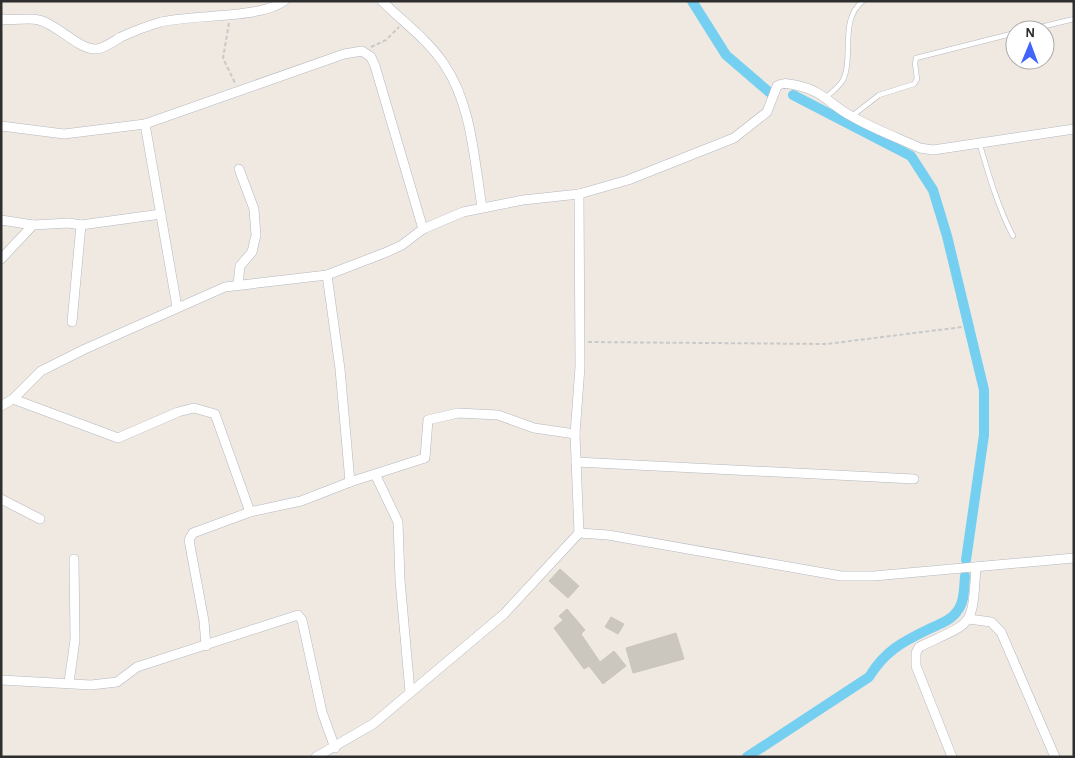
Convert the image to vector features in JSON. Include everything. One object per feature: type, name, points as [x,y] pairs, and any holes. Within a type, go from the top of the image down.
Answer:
[{"type":"street","points":[[1,19],[38,20],[62,30],[84,46],[96,49],[140,28],[159,23],[179,18],[230,13],[254,13],[273,8],[284,1]]},
{"type":"street","points":[[382,1],[444,63],[461,98],[466,115],[482,207]]},
{"type":"street","points":[[1,126],[64,134],[145,124],[344,54],[362,51],[370,57],[375,66],[423,229]]},
{"type":"street","points":[[1,406],[13,399],[41,371],[177,307],[225,287],[327,275],[402,245],[423,229],[463,212],[482,207],[579,194],[628,180],[734,138],[767,112],[777,86],[780,84],[786,83],[810,88],[826,96],[851,117],[920,148],[948,149],[1074,129]]},
{"type":"street","points":[[145,124],[177,307]]},
{"type":"street","points":[[238,285],[240,266],[252,252],[256,235],[254,209],[239,169]]},
{"type":"street","points":[[316,757],[335,748],[373,724],[504,614],[579,533],[575,434],[580,367],[578,342],[579,194]]},
{"type":"street","points":[[1,220],[32,225],[69,223],[81,225],[161,214]]},
{"type":"street","points":[[1,259],[32,225]]},
{"type":"street","points":[[72,322],[81,225]]},
{"type":"street","points":[[327,275],[340,369],[350,482]]},
{"type":"street","points":[[13,399],[118,438],[178,412],[194,408],[216,414],[250,512]]},
{"type":"street","points":[[206,646],[204,621],[189,540],[193,533],[250,512],[301,501],[350,482],[376,476],[425,458],[428,420],[458,413],[498,415],[534,428],[575,434]]},
{"type":"street","points":[[576,462],[914,479]]},
{"type":"street","points":[[376,476],[398,522],[400,580],[410,692]]},
{"type":"street","points":[[1,499],[40,519]]},
{"type":"street","points":[[579,533],[608,535],[841,576],[874,576],[1074,558]]},
{"type":"street","points":[[69,682],[75,640],[74,560]]},
{"type":"street","points":[[952,757],[916,666],[916,654],[919,647],[962,627],[969,620],[973,610],[976,567]]},
{"type":"street","points":[[1,680],[91,684],[117,682],[137,667],[298,616],[302,620],[322,712],[335,748]]},
{"type":"street","points":[[969,620],[991,622],[1001,632],[1055,757]]},
{"type":"lane","points":[[826,96],[842,80],[850,26],[857,7],[862,1]]},
{"type":"lane","points":[[1055,23],[1074,18]]},
{"type":"lane","points":[[851,117],[879,95],[914,84],[917,79],[914,63],[916,58],[1005,36]]},
{"type":"lane","points":[[980,144],[1003,217],[1013,236]]},
{"type":"path","points":[[230,13],[223,58],[239,92]]},
{"type":"path","points":[[362,51],[386,40],[404,22]]},
{"type":"path","points":[[578,342],[826,344],[962,327]]},
{"type":"building","points":[[560,569],[579,586],[568,598],[549,581]]},
{"type":"building","points":[[567,609],[585,630],[581,634],[600,662],[614,651],[626,666],[603,684],[589,666],[584,669],[554,628],[563,620],[559,616]]},
{"type":"building","points":[[611,617],[624,624],[618,634],[605,627]]},
{"type":"building","points":[[676,633],[684,659],[633,673],[626,648]]},
{"type":"waterway","points":[[692,1],[726,55],[769,92]]},
{"type":"waterway","points":[[793,95],[911,156],[933,190],[947,236],[984,390],[984,435],[966,560]]},
{"type":"waterway","points":[[747,757],[869,677],[881,660],[895,648],[952,616],[962,602],[965,576]]}]
